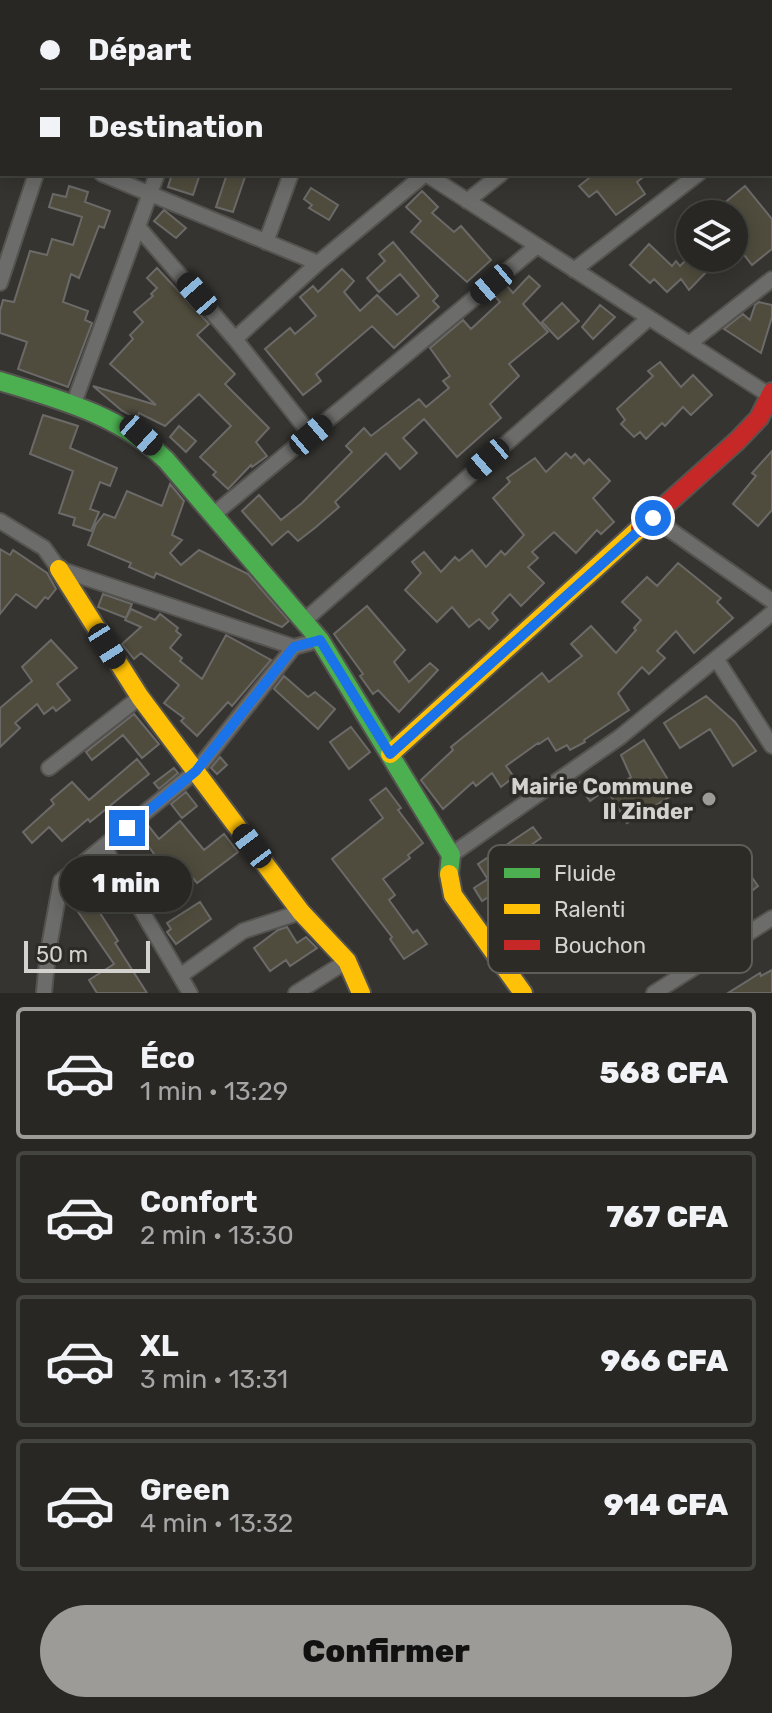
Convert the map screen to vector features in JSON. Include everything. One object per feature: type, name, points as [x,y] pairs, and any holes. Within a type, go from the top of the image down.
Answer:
[{"type":"street","points":[[0,283],[35,176]]},
{"type":"street","points":[[107,176],[318,263]]},
{"type":"street","points":[[74,403],[156,176]]},
{"type":"street","points":[[266,242],[290,176]]},
{"type":"street","points":[[235,339],[318,263],[424,176]]},
{"type":"street","points":[[390,754],[748,430],[759,418],[771,395],[429,176]]},
{"type":"street","points":[[467,201],[498,176]]},
{"type":"street","points":[[574,270],[695,176]]},
{"type":"street","points":[[139,228],[235,339],[311,435]]},
{"type":"street","points":[[213,515],[537,246]]},
{"type":"street","points":[[690,343],[772,279]]},
{"type":"street","points":[[305,620],[648,319]]},
{"type":"street","points":[[0,381],[74,403],[141,435],[305,620],[451,855],[449,878],[453,895],[488,944]]},
{"type":"street","points":[[653,518],[772,601]]},
{"type":"street","points":[[0,521],[44,548],[140,697],[301,912],[347,961],[361,993]]},
{"type":"street","points":[[59,569],[294,647],[320,640]]},
{"type":"street","points":[[451,855],[620,737],[772,613]]},
{"type":"street","points":[[44,992],[61,881],[196,771],[294,647]]},
{"type":"street","points":[[717,660],[772,746]]},
{"type":"street","points":[[49,768],[140,697]]},
{"type":"street","points":[[104,847],[190,993]]},
{"type":"street","points":[[180,976],[243,931],[301,912]]},
{"type":"street","points":[[752,931],[772,918]]},
{"type":"street","points":[[296,993],[347,961]]},
{"type":"street","points":[[509,973],[523,993]]},
{"type":"street","points":[[654,993],[685,973]]},
{"type":"building","points":[[171,176],[199,176],[193,195],[168,187]]},
{"type":"building","points":[[226,176],[245,176],[233,212],[216,207]]},
{"type":"building","points":[[592,176],[644,176],[637,182],[645,194],[616,215],[597,191],[589,197],[579,186]]},
{"type":"building","points":[[69,186],[88,192],[85,202],[110,211],[104,228],[99,226],[79,278],[71,274],[63,302],[88,311],[85,320],[92,323],[68,387],[18,369],[27,342],[0,333],[0,311],[3,300],[14,302],[30,251],[47,255],[52,239],[73,245],[82,217],[49,207],[53,194],[66,197]]},
{"type":"building","points":[[745,186],[772,219],[772,249],[752,265],[748,260],[748,200],[728,200]]},
{"type":"building","points":[[311,188],[338,205],[329,220],[309,208],[312,205],[304,199]]},
{"type":"building","points":[[422,191],[438,207],[432,213],[454,232],[461,226],[491,260],[467,282],[411,232],[421,221],[406,207]]},
{"type":"building","points":[[164,210],[186,228],[176,238],[154,221]]},
{"type":"building","points":[[393,242],[438,296],[433,301],[439,307],[394,348],[372,326],[316,374],[321,381],[303,395],[265,349],[290,328],[295,334],[316,316],[300,297],[313,286],[318,292],[342,269],[354,281],[344,292],[360,311],[377,295],[397,315],[419,296],[400,274],[379,292],[367,278],[385,261],[379,254]]},
{"type":"building","points":[[649,244],[672,266],[676,261],[676,272],[706,272],[689,290],[681,279],[667,292],[654,279],[650,283],[630,265]]},
{"type":"building","points":[[157,268],[209,324],[197,335],[235,374],[225,384],[269,428],[256,442],[267,456],[251,465],[228,489],[200,457],[231,426],[199,394],[165,426],[139,413],[137,419],[121,410],[93,386],[156,405],[110,364],[133,339],[130,335],[143,322],[134,312],[153,296],[151,294],[157,288],[147,278]]},
{"type":"building","points":[[529,276],[540,286],[523,304],[548,332],[509,364],[519,376],[490,404],[501,418],[457,457],[424,419],[403,438],[417,453],[400,469],[386,453],[335,502],[339,507],[316,527],[298,541],[288,531],[272,545],[242,511],[259,495],[281,520],[352,452],[346,446],[364,428],[371,436],[419,399],[426,407],[449,388],[443,381],[450,376],[430,348],[463,320],[471,329],[500,302],[494,295],[506,285],[513,293]]},
{"type":"building","points":[[759,302],[772,305],[772,317],[761,353],[724,329],[743,314],[750,320]]},
{"type":"building","points":[[562,303],[579,321],[558,339],[542,322]]},
{"type":"building","points":[[600,305],[615,317],[593,339],[582,327]]},
{"type":"building","points":[[660,362],[681,387],[693,375],[712,395],[691,415],[683,407],[665,426],[662,423],[646,439],[640,432],[634,437],[621,424],[625,420],[617,409],[653,376],[648,371]]},
{"type":"building","points":[[43,415],[78,426],[70,448],[117,468],[110,486],[100,482],[90,509],[99,512],[91,531],[73,525],[75,518],[59,513],[73,471],[30,454]]},
{"type":"building","points":[[179,426],[196,441],[186,452],[170,437]]},
{"type":"building","points":[[772,451],[772,510],[758,526],[733,504],[756,476],[752,473]]},
{"type":"building","points":[[566,453],[571,458],[575,454],[584,464],[589,459],[610,481],[593,498],[614,522],[601,534],[597,530],[576,553],[554,532],[532,552],[538,558],[528,567],[544,583],[521,606],[510,594],[492,613],[498,620],[489,629],[479,619],[469,627],[452,607],[437,622],[405,590],[421,573],[412,562],[424,552],[441,572],[455,557],[459,561],[472,550],[486,567],[501,551],[505,555],[524,535],[493,498],[510,482],[507,478],[535,458],[546,472]]},
{"type":"building","points":[[170,484],[184,501],[172,535],[182,540],[170,553],[181,565],[199,550],[248,574],[289,621],[282,627],[156,573],[154,578],[129,567],[131,563],[88,545],[96,524],[104,514],[115,518],[127,491],[162,506]]},
{"type":"building","points":[[0,549],[10,555],[13,550],[47,573],[56,589],[48,599],[45,597],[36,608],[16,594],[0,614]]},
{"type":"building","points":[[678,563],[721,598],[717,602],[733,618],[694,653],[676,631],[657,651],[665,658],[649,674],[642,667],[618,693],[629,710],[585,742],[570,750],[567,745],[556,751],[548,738],[506,766],[514,777],[501,787],[492,773],[476,786],[473,782],[443,809],[421,780],[453,750],[451,747],[542,673],[549,682],[582,656],[571,644],[591,626],[616,653],[641,620],[622,602],[647,577],[657,586]]},
{"type":"building","points":[[103,594],[132,604],[126,618],[98,607]]},
{"type":"building","points":[[367,606],[405,650],[394,662],[409,682],[430,663],[438,670],[399,712],[378,690],[373,694],[360,676],[363,674],[334,634]]},
{"type":"building","points":[[131,609],[155,620],[160,614],[178,628],[176,631],[181,635],[170,648],[202,679],[226,635],[271,660],[232,706],[228,702],[197,736],[181,721],[184,718],[164,703],[179,685],[141,653],[134,659],[122,644],[141,627],[125,620]]},
{"type":"building","points":[[51,640],[77,668],[57,684],[70,700],[56,711],[53,707],[44,714],[37,704],[15,723],[20,728],[0,747],[0,708],[32,681],[22,667]]},
{"type":"building","points":[[284,676],[308,697],[315,692],[335,709],[318,729],[274,689]]},
{"type":"building","points":[[706,696],[735,722],[756,751],[733,766],[710,729],[680,748],[664,723]]},
{"type":"building","points":[[134,714],[159,744],[142,758],[123,735],[92,760],[86,752]]},
{"type":"building","points":[[351,727],[370,752],[349,769],[330,742]]},
{"type":"building","points":[[644,740],[676,793],[627,823],[608,791],[631,777],[621,755]]},
{"type":"building","points":[[220,757],[227,765],[217,774],[211,768]]},
{"type":"building","points":[[137,759],[149,774],[62,841],[49,827],[32,843],[23,832],[54,804],[51,800],[72,782],[89,800]]},
{"type":"building","points":[[174,768],[178,773],[159,789],[154,783]]},
{"type":"building","points":[[589,776],[601,793],[590,801],[578,784]]},
{"type":"building","points":[[386,788],[423,843],[408,855],[410,858],[383,879],[395,895],[389,900],[413,933],[417,930],[427,944],[404,959],[390,939],[392,937],[332,859],[383,818],[370,800]]},
{"type":"building","points":[[186,792],[197,806],[182,818],[171,804]]},
{"type":"building","points":[[180,821],[204,850],[224,834],[238,852],[197,883],[188,872],[170,890],[157,877],[165,869],[138,832],[147,824],[159,839]]},
{"type":"building","points":[[533,827],[541,838],[531,845],[506,845]]},
{"type":"building","points":[[488,857],[487,878],[478,864]]},
{"type":"building","points":[[488,879],[488,897],[482,901],[474,888]]},
{"type":"building","points":[[89,896],[147,993],[97,993],[89,980],[114,964],[74,906]]},
{"type":"building","points":[[200,902],[211,919],[176,944],[167,932],[171,929],[167,923]]},
{"type":"building","points":[[287,927],[297,943],[306,937],[317,948],[290,966],[286,960],[270,971],[254,948]]},
{"type":"building","points":[[772,970],[772,993],[728,993],[760,973],[761,976]]},
{"type":"traffic: fast","points":[[0,381],[67,402],[109,420],[148,444],[166,460],[320,640],[451,855],[449,874]]},
{"type":"traffic: slow","points":[[390,754],[640,528]]},
{"type":"traffic: slow","points":[[59,569],[140,697],[301,912],[347,961],[361,993]]},
{"type":"traffic: slow","points":[[449,874],[453,895],[488,944]]},
{"type":"traffic: slow","points":[[509,973],[523,993]]},
{"type":"traffic: jam","points":[[640,528],[737,441],[759,418],[772,392]]},
{"type":"place","name":"Mairie Commune II Zinder","points":[[709,799]]},
{"type":"route","points":[[127,828],[196,771],[294,647],[320,640],[390,754],[653,518]]}]
